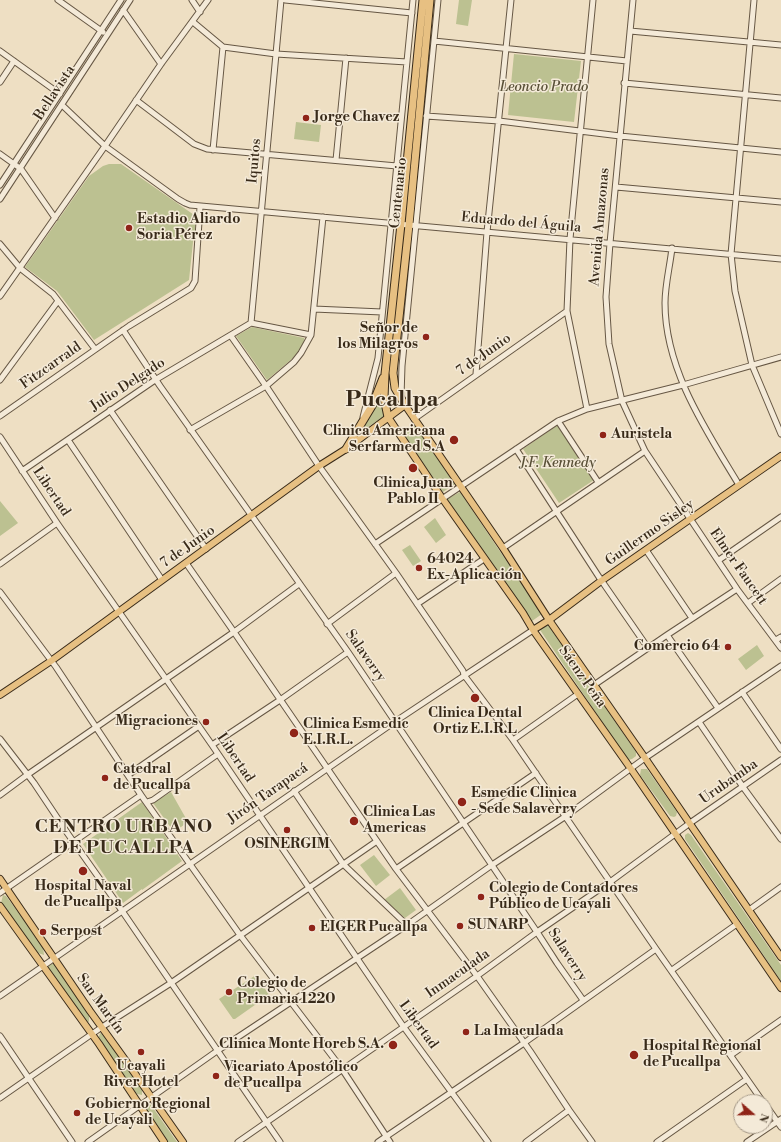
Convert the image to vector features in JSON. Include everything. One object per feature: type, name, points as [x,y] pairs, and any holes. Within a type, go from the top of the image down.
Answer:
[{"type":"highway","name":"Centenario","points":[[385,374],[409,225],[423,0]]},
{"type":"highway","name":"Centenario","points":[[395,388],[393,372],[395,349],[409,225],[430,0]]},
{"type":"highway","name":"Sáenz Peña","points":[[385,374],[384,398],[388,417]]},
{"type":"highway","points":[[346,449],[372,406],[385,374]]},
{"type":"highway","name":"Sáenz Peña","points":[[395,388],[403,402]]},
{"type":"main road","name":"7 de Junio","points":[[0,695],[51,661],[319,466],[346,449],[388,417],[403,402]]},
{"type":"main road","name":"Sáenz Peña","points":[[403,402],[503,548],[549,620],[646,758],[780,955]]},
{"type":"main road","name":"Sáenz Peña","points":[[388,417],[442,498],[631,769],[781,988]]},
{"type":"main road","name":"Guillermo Sisley","points":[[533,630],[781,456]]},
{"type":"main road","name":"San Martín","points":[[0,879],[182,1142]]},
{"type":"main road","name":"San Martín","points":[[0,906],[91,1034],[164,1142]]},
{"type":"street","points":[[58,0],[107,34]]},
{"type":"street","name":"Bellavista","points":[[0,185],[121,0]]},
{"type":"street","name":"Bellavista","points":[[0,199],[130,0]]},
{"type":"street","points":[[192,0],[200,12]]},
{"type":"street","points":[[0,296],[161,64],[208,0]]},
{"type":"street","name":"Iquitos","points":[[251,323],[281,0]]},
{"type":"street","points":[[285,0],[412,13]]},
{"type":"street","points":[[362,423],[378,358],[414,0]]},
{"type":"street","points":[[403,402],[402,366],[409,225],[426,116],[438,0]]},
{"type":"street","points":[[476,374],[487,232],[511,0]]},
{"type":"street","points":[[587,409],[567,311],[570,239],[579,131],[593,0]]},
{"type":"street","name":"Avenida Amazonas","points":[[633,0],[624,83],[606,298],[609,344],[622,401],[645,451]]},
{"type":"street","points":[[754,0],[730,254],[735,291],[752,365],[781,434]]},
{"type":"street","points":[[123,10],[161,64]]},
{"type":"street","points":[[193,22],[223,47],[276,54],[407,62]]},
{"type":"street","points":[[630,31],[781,45]]},
{"type":"street","points":[[434,41],[627,61]]},
{"type":"street","points":[[212,150],[223,47]]},
{"type":"street","points":[[0,51],[60,94]]},
{"type":"street","points":[[336,160],[346,58]]},
{"type":"street","points":[[0,82],[14,60]]},
{"type":"street","points":[[624,83],[781,98]]},
{"type":"street","points":[[136,100],[194,144],[212,150],[397,166]]},
{"type":"street","name":"Eduardo del Águila","points":[[62,105],[105,146],[178,199],[185,203],[200,207],[262,211],[781,259]]},
{"type":"street","points":[[426,116],[499,121],[620,136],[781,152]]},
{"type":"street","points":[[0,154],[21,169],[55,218]]},
{"type":"street","points":[[616,187],[781,202]]},
{"type":"street","name":"Fitzcarrald","points":[[0,416],[123,330],[191,288],[195,281],[200,207]]},
{"type":"street","points":[[190,430],[266,386],[294,362],[301,353],[311,335],[323,217]]},
{"type":"street","points":[[0,244],[20,268],[53,294],[96,349]]},
{"type":"street","points":[[672,248],[665,302],[668,336],[683,385],[695,410],[739,485]]},
{"type":"street","points":[[0,380],[58,301]]},
{"type":"street","points":[[314,309],[382,312]]},
{"type":"street","name":"7 de Junio","points":[[414,419],[567,311]]},
{"type":"street","points":[[251,323],[311,335]]},
{"type":"street","name":"Julio Delgado","points":[[22,471],[155,380],[251,323]]},
{"type":"street","name":"Salaverry","points":[[123,330],[155,380],[396,720],[583,1000]]},
{"type":"street","points":[[231,336],[319,466],[396,573],[463,671],[464,675],[513,740],[758,1094]]},
{"type":"street","points":[[375,544],[558,421],[587,409],[683,385],[781,357]]},
{"type":"street","points":[[110,410],[206,549]]},
{"type":"street","points":[[558,421],[598,482]]},
{"type":"street","name":"Libertad","points":[[0,437],[57,523],[199,726],[403,1026],[488,1142]]},
{"type":"street","points":[[68,440],[162,580]]},
{"type":"street","points":[[516,449],[601,581],[648,648]]},
{"type":"street","points":[[503,548],[645,451]]},
{"type":"street","name":"Elmer Faucett","points":[[645,451],[737,589],[781,648]]},
{"type":"street","points":[[719,560],[781,517]]},
{"type":"street","points":[[0,564],[57,523]]},
{"type":"street","points":[[646,550],[692,618]]},
{"type":"street","points":[[417,604],[484,559]]},
{"type":"street","points":[[186,563],[396,869],[477,976],[592,1142]]},
{"type":"street","points":[[328,624],[396,573]]},
{"type":"street","points":[[748,603],[781,579]]},
{"type":"street","points":[[0,795],[166,680],[299,584]]},
{"type":"street","points":[[594,685],[737,589]]},
{"type":"street","points":[[0,592],[51,661],[141,795],[240,936],[342,1069],[390,1142]]},
{"type":"street","name":"Jirón Tarapacá","points":[[0,996],[259,814],[396,720],[533,630]]},
{"type":"street","points":[[667,635],[718,708]]},
{"type":"street","points":[[776,640],[781,637]]},
{"type":"street","points":[[212,745],[280,700],[348,652]]},
{"type":"street","points":[[88,1142],[217,1051],[407,925],[492,865],[566,816],[718,708],[781,666]]},
{"type":"street","points":[[742,692],[781,749]]},
{"type":"street","points":[[513,740],[578,694]]},
{"type":"street","points":[[699,722],[743,787],[781,839]]},
{"type":"street","points":[[128,775],[199,726]]},
{"type":"street","points":[[0,739],[122,911],[280,1142]]},
{"type":"street","points":[[147,802],[153,800],[218,754]]},
{"type":"street","name":"Urubamba","points":[[690,823],[781,760]]},
{"type":"street","points":[[396,869],[536,773]]},
{"type":"street","points":[[294,791],[343,864],[407,925]]},
{"type":"street","points":[[0,893],[141,795]]},
{"type":"street","name":"Inmaculada","points":[[238,1142],[477,976],[537,932],[610,882],[690,823]]},
{"type":"street","points":[[0,1098],[91,1034],[171,983],[377,841]]},
{"type":"street","points":[[749,910],[781,887]]},
{"type":"street","points":[[672,970],[737,924]]},
{"type":"street","points":[[378,1142],[656,949]]},
{"type":"street","points":[[731,1055],[781,1020]]},
{"type":"street","points":[[0,1036],[72,1142]]},
{"type":"street","points":[[657,1142],[747,1079]]},
{"type":"street","points":[[526,1142],[569,1110]]},
{"type":"street","points":[[747,1142],[779,1120],[781,1127]]},
{"type":"green space","points":[[459,0],[472,0],[468,26],[456,24]]},
{"type":"green space","name":"Leoncio Prado","points":[[514,54],[581,61],[574,122],[508,115]]},
{"type":"green space","points":[[296,122],[321,125],[319,142],[294,139]]},
{"type":"green space","name":"Estadio Aliardo Soria Pérez","points":[[109,164],[121,164],[197,217],[189,280],[94,340],[57,291],[25,267],[89,176],[103,166]]},
{"type":"green space","points":[[252,327],[304,338],[305,343],[293,358],[267,380],[236,336]]},
{"type":"green space","points":[[380,395],[386,415],[362,431]]},
{"type":"green space","points":[[414,425],[455,484],[443,492],[403,434]]},
{"type":"green space","name":"J.F. Kennedy","points":[[558,425],[594,480],[559,503],[523,449]]},
{"type":"green space","points":[[460,492],[542,614],[532,621],[447,499]]},
{"type":"green space","points":[[0,501],[18,523],[0,536]]},
{"type":"green space","points":[[435,518],[446,535],[436,543],[424,527]]},
{"type":"green space","points":[[410,545],[421,561],[413,566],[402,550]]},
{"type":"green space","points":[[546,622],[636,752],[636,756],[632,759],[628,760],[538,627]]},
{"type":"green space","points":[[757,645],[764,656],[746,670],[738,659]]},
{"type":"green space","points":[[641,769],[647,769],[677,812],[676,816],[670,816],[640,775]]},
{"type":"green space","points":[[171,792],[188,822],[174,832],[153,803]]},
{"type":"green space","points":[[142,802],[182,861],[123,903],[83,844]]},
{"type":"green space","points":[[688,833],[691,835],[781,965],[781,981],[685,839],[685,835]]},
{"type":"green space","points":[[374,855],[390,875],[376,886],[360,865]]},
{"type":"green space","points":[[400,888],[416,910],[405,918],[384,900]]},
{"type":"green space","points":[[3,895],[6,896],[43,946],[44,955],[35,952],[1,903]]},
{"type":"green space","points":[[49,964],[54,964],[89,1014],[89,1022],[83,1020],[48,970]]},
{"type":"green space","points":[[256,975],[269,995],[233,1019],[219,999]]},
{"type":"green space","points":[[100,1033],[106,1036],[142,1089],[142,1095],[137,1094],[98,1040]]},
{"type":"green space","points":[[146,1103],[151,1105],[177,1142],[168,1142],[145,1109]]},
{"type":"place","name":"Jorge Chavez","points":[[306,118]]},
{"type":"place","name":"Estadio Aliardo Soria Pérez","points":[[129,228]]},
{"type":"place","name":"Señor de los Milagros","points":[[426,337]]},
{"type":"place","name":"Auristela","points":[[603,435]]},
{"type":"place","name":"Clinica Americana Serfarmed S.A","points":[[454,440]]},
{"type":"place","name":"Clinica Juan Pablo II","points":[[413,468]]},
{"type":"place","name":"64024 Ex-Aplicación","points":[[419,568]]},
{"type":"place","name":"Comercio 64","points":[[728,647]]},
{"type":"place","name":"Clinica Dental Ortiz E.I.R.L","points":[[475,698]]},
{"type":"place","name":"Migraciones","points":[[206,722]]},
{"type":"place","name":"Clinica Esmedic E.I.R.L.","points":[[294,733]]},
{"type":"place","name":"Catedral de Pucallpa","points":[[105,778]]},
{"type":"place","name":"Esmedic Clinica - Sede Salaverry","points":[[462,802]]},
{"type":"place","name":"Clinica Las Americas","points":[[354,821]]},
{"type":"place","name":"OSINERGIM","points":[[287,830]]},
{"type":"place","name":"Hospital Naval de Pucallpa","points":[[83,871]]},
{"type":"place","name":"Colegio de Contadores Público de Ucayali","points":[[481,897]]},
{"type":"place","name":"SUNARP","points":[[460,926]]},
{"type":"place","name":"EIGER Pucallpa","points":[[312,928]]},
{"type":"place","name":"Serpost","points":[[43,932]]},
{"type":"place","name":"Colegio de Primaria 1220","points":[[229,992]]},
{"type":"place","name":"La Imaculada","points":[[466,1032]]},
{"type":"place","name":"Clinica Monte Horeb S.A.","points":[[393,1045]]},
{"type":"place","name":"Ucayali River Hotel","points":[[141,1052]]},
{"type":"place","name":"Hospital Regional de Pucallpa","points":[[634,1055]]},
{"type":"place","name":"Vicariato Apostólico de Pucallpa","points":[[216,1076]]},
{"type":"place","name":"Gobierno Regional de Ucayali","points":[[77,1113]]},
{"type":"district","name":"Pucallpa","points":[[392,401]]},
{"type":"district","name":"CENTRO URBANO DE PUCALLPA","points":[[124,838]]}]
